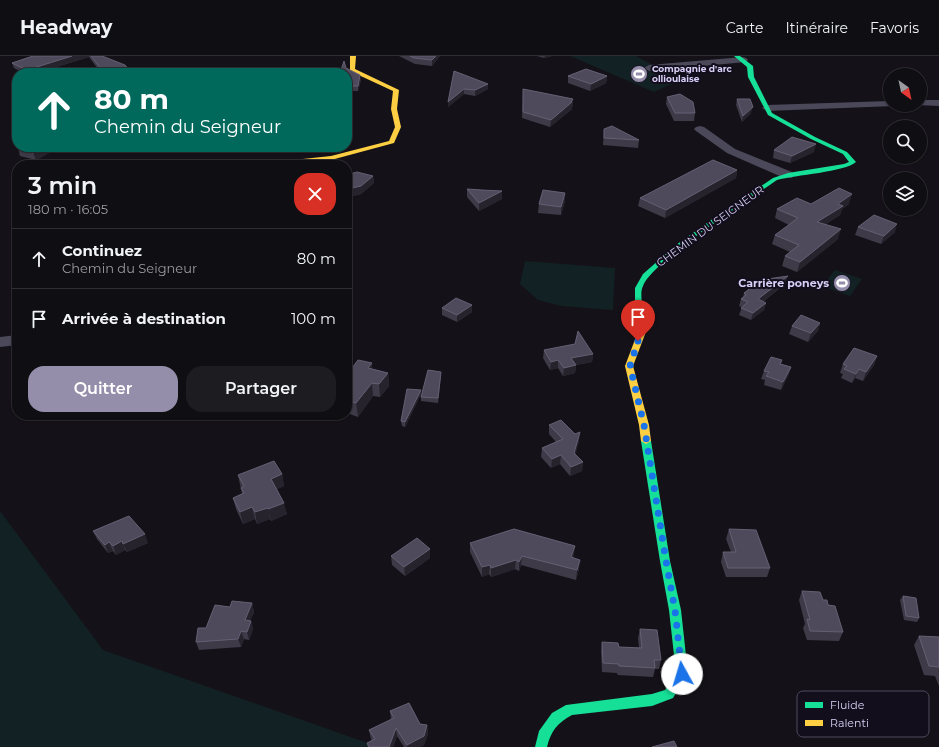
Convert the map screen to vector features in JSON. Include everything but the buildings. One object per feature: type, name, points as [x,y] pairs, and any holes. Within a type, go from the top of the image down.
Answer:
[{"type":"street","points":[[312,160],[331,158],[392,142],[398,127],[394,118],[394,100],[396,90],[352,70],[353,56]]},
{"type":"street","points":[[649,68],[740,58]]},
{"type":"street","name":"CHEMIN DU SEIGNEUR","points":[[541,747],[544,735],[556,717],[570,709],[652,700],[669,694],[682,674],[675,610],[654,493],[644,425],[630,366],[643,329],[636,322],[638,316],[639,285],[646,274],[664,257],[775,179],[788,174],[846,166],[853,162],[845,153],[813,138],[770,114],[751,77],[750,66],[740,58]]},
{"type":"street","points":[[927,103],[939,103]]},
{"type":"street","points":[[767,108],[883,104]]},
{"type":"street","name":"CHEMIN DU SEIGNEUR","points":[[700,130],[731,151],[788,174]]},
{"type":"street","points":[[0,342],[12,341]]},
{"type":"shaded area","name":"Compagnie d'arc ollioulaise","points":[[570,56],[636,56],[678,79],[676,82],[654,92]]},
{"type":"shaded area","points":[[525,261],[615,268],[613,310],[561,306],[538,300],[520,284]]},
{"type":"shaded area","name":"Carrière poneys","points":[[835,270],[862,279],[850,296],[822,286]]},
{"type":"shaded area","points":[[0,511],[103,650],[379,747],[0,747]]},
{"type":"traffic: fast","points":[[638,307],[639,285],[646,275],[659,262],[700,230],[775,179],[788,175],[846,166],[853,162],[845,153],[813,138],[770,114],[751,77],[750,66],[737,56]]},
{"type":"traffic: fast","points":[[541,747],[544,735],[556,717],[570,709],[652,700],[669,694],[682,674],[675,610],[665,561],[646,441]]},
{"type":"traffic: slow","points":[[352,70],[353,56]]},
{"type":"traffic: slow","points":[[312,160],[331,158],[392,142],[398,127],[394,109],[396,90],[352,70]]},
{"type":"traffic: slow","points":[[638,307],[636,322],[643,329],[629,366],[644,425],[646,441]]},
{"type":"place","name":"Compagnie d'arc ollioulaise","points":[[639,74]]},
{"type":"place","name":"Carrière poneys","points":[[842,283]]},
{"type":"route","points":[[638,341],[630,366],[644,425],[654,493],[675,610],[682,674]]}]
